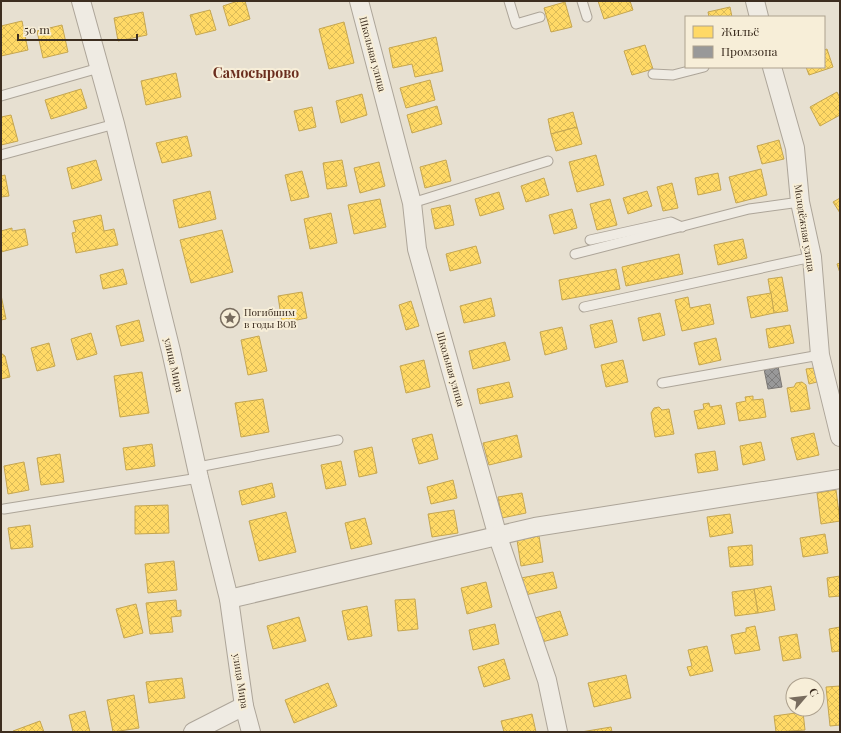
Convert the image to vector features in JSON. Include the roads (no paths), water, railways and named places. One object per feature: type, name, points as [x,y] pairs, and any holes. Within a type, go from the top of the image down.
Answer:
[{"type":"street","name":"улица Мира","points":[[81,1],[115,124],[170,343],[198,473],[229,599],[244,706],[251,732]]},
{"type":"street","name":"Школьная улица","points":[[359,1],[412,203],[417,249],[498,537],[547,680],[558,732]]},
{"type":"street","points":[[755,1],[759,16]]},
{"type":"street","name":"Молодёжная улица","points":[[772,68],[795,148],[800,202],[812,257],[820,355],[839,433]]},
{"type":"street","points":[[229,599],[498,537],[535,527],[840,479]]},
{"type":"street","points":[[193,732],[244,706]]},
{"type":"lane","points":[[509,1],[516,24],[540,17]]},
{"type":"lane","points":[[582,1],[587,17]]},
{"type":"lane","points":[[1,96],[99,68]]},
{"type":"lane","points":[[653,74],[673,75],[700,68]]},
{"type":"lane","points":[[1,154],[115,124]]},
{"type":"lane","points":[[412,203],[548,161]]},
{"type":"lane","points":[[575,254],[749,210],[800,202]]},
{"type":"lane","points":[[590,240],[671,222],[682,227]]},
{"type":"lane","points":[[584,307],[812,257]]},
{"type":"lane","points":[[662,383],[820,355]]},
{"type":"lane","points":[[4,509],[198,473],[338,440]]},
{"type":"place","name":"Погибшим в годы ВОВ","points":[[230,318]]},
{"type":"district","name":"Самосырово","points":[[256,72]]}]
